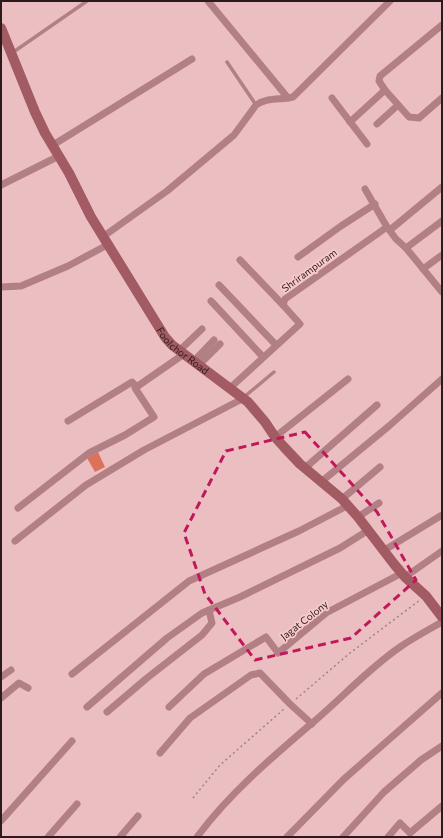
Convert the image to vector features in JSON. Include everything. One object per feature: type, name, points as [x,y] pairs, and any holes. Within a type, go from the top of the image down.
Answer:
[{"type":"street","points":[[208,1],[288,98]]},
{"type":"street","points":[[1,287],[21,286],[68,266],[106,240],[234,135],[256,105],[264,100],[293,97],[390,1]]},
{"type":"street","points":[[442,25],[380,76],[379,80],[384,90],[409,117],[419,118],[442,98]]},
{"type":"street","name":"Foolchor Road","points":[[1,28],[35,112],[69,172],[91,217],[165,336],[172,345],[244,398],[265,422],[275,437],[305,468],[344,502],[383,552],[403,575],[426,596],[441,615]]},
{"type":"street","points":[[53,145],[192,59]]},
{"type":"street","points":[[350,122],[384,90]]},
{"type":"street","points":[[332,98],[367,144]]},
{"type":"street","points":[[376,124],[398,105]]},
{"type":"street","points":[[1,185],[59,156]]},
{"type":"street","name":"Shrirampuram","points":[[230,388],[300,324],[282,305],[284,299],[389,229],[442,187]]},
{"type":"street","points":[[365,190],[396,239],[406,248],[442,292]]},
{"type":"street","points":[[298,257],[375,204]]},
{"type":"street","points":[[406,248],[442,221]]},
{"type":"street","points":[[423,269],[442,255]]},
{"type":"street","points":[[240,260],[282,305]]},
{"type":"street","points":[[219,285],[276,345]]},
{"type":"street","points":[[211,302],[263,357]]},
{"type":"street","points":[[137,387],[182,352],[202,329]]},
{"type":"street","points":[[196,363],[217,342]]},
{"type":"street","points":[[275,437],[348,379]]},
{"type":"street","points":[[321,482],[389,426],[442,379]]},
{"type":"street","points":[[18,508],[89,454],[125,435],[154,417],[135,388],[137,387],[132,382],[68,421]]},
{"type":"street","points":[[15,541],[86,485],[144,450],[244,398]]},
{"type":"street","points":[[305,468],[377,405]]},
{"type":"street","points":[[72,674],[190,581],[299,531],[344,502],[380,467]]},
{"type":"street","points":[[358,518],[379,503]]},
{"type":"street","points":[[383,552],[442,515]]},
{"type":"street","points":[[87,707],[167,638],[202,613],[240,597],[340,548],[367,531]]},
{"type":"street","points":[[403,575],[442,551]]},
{"type":"street","name":"Jagat Colony","points":[[170,707],[204,674],[266,638],[278,653],[326,613],[403,575]]},
{"type":"street","points":[[107,712],[147,678],[202,635],[212,623],[209,610]]},
{"type":"street","points":[[197,837],[208,822],[245,782],[312,724],[356,683],[441,615]]},
{"type":"street","points":[[1,677],[11,670]]},
{"type":"street","points":[[160,753],[190,718],[251,676],[260,673],[312,724]]},
{"type":"street","points":[[2,694],[19,683],[28,688]]},
{"type":"street","points":[[287,837],[344,778],[442,693]]},
{"type":"street","points":[[1,821],[72,740]]},
{"type":"street","points":[[343,837],[384,792],[421,760],[442,746]]},
{"type":"street","points":[[48,837],[77,804]]},
{"type":"street","points":[[388,837],[400,823],[410,833],[442,806]]},
{"type":"street","points":[[120,837],[138,816]]},
{"type":"lane","points":[[11,54],[87,1]]},
{"type":"lane","points":[[227,62],[256,105]]},
{"type":"lane","points":[[244,398],[274,372]]},
{"type":"path","points":[[193,798],[220,765],[290,704],[350,653],[426,596]]},
{"type":"highlighted area","points":[[305,432],[377,512],[416,580],[351,638],[255,660],[205,594],[184,533],[226,451]]},
{"type":"building","points":[[98,452],[105,467],[95,472],[87,458]]}]
